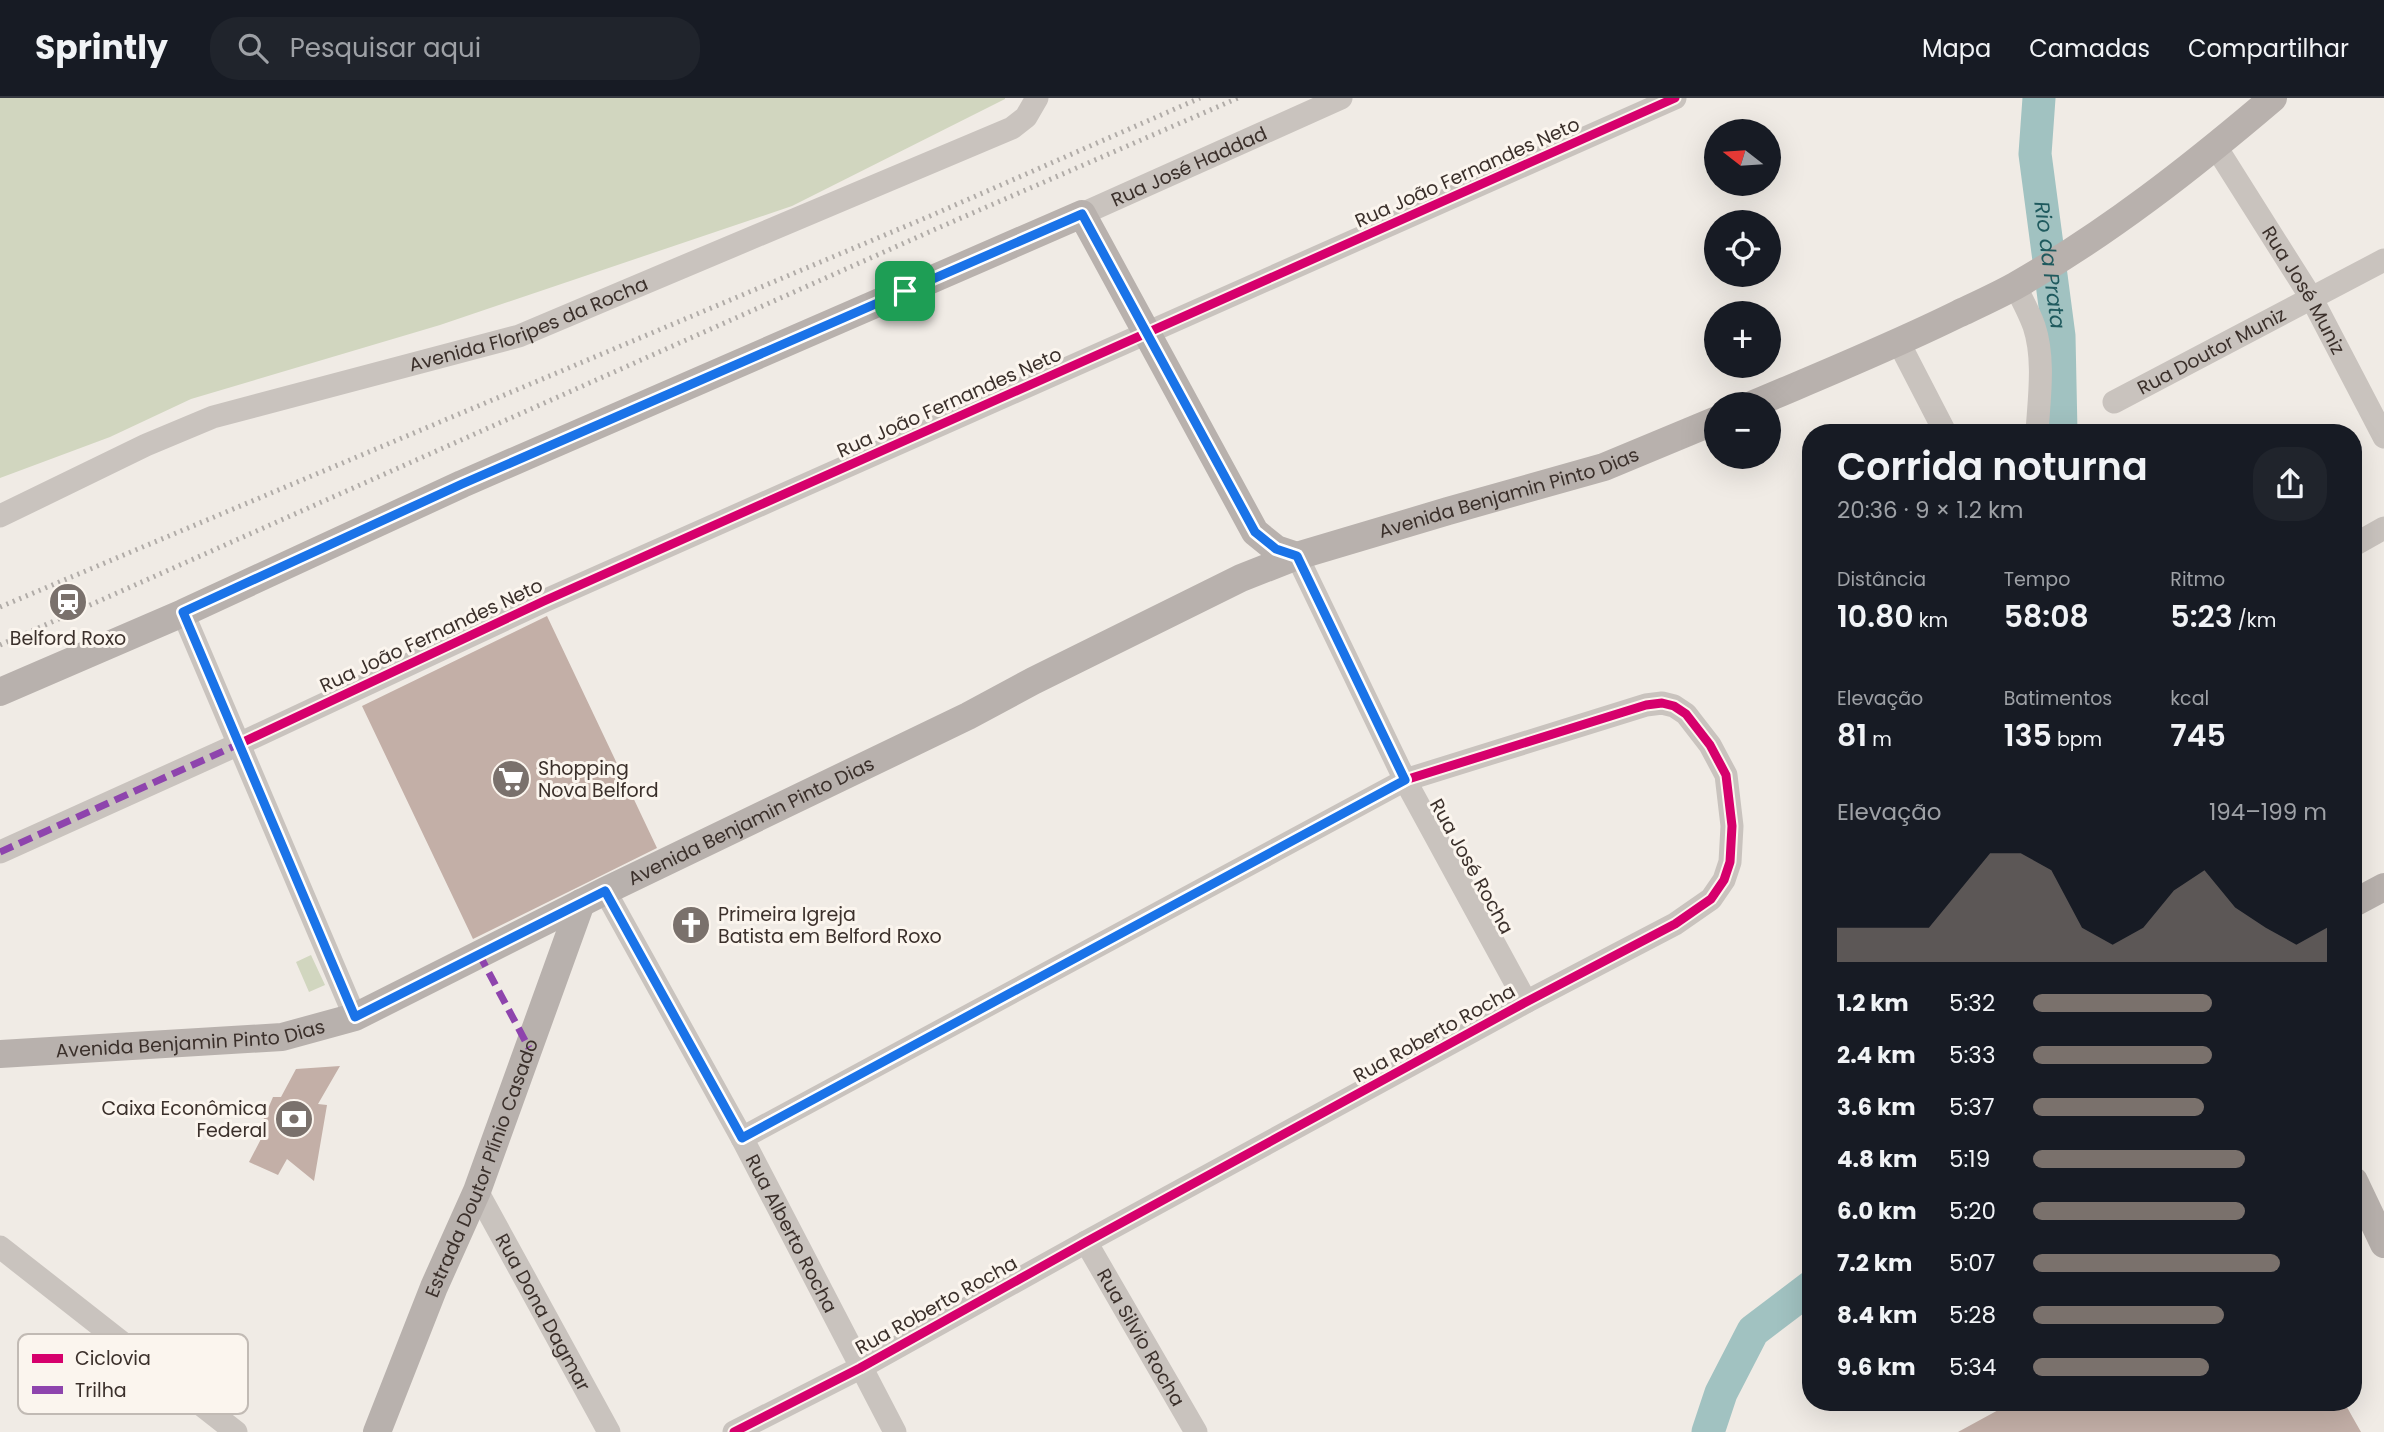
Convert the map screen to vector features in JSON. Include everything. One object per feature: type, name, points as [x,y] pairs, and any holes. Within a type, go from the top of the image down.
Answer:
[{"type":"main road","points":[[1781,393],[1899,343],[2021,282],[2065,256],[2148,199],[2216,147],[2273,98]]},
{"type":"main road","points":[[1082,214],[1255,532],[1276,549],[1297,556]]},
{"type":"main road","name":"Rua José Haddad","points":[[0,692],[183,612],[462,484],[1082,214]]},
{"type":"main road","name":"Avenida Benjamin Pinto Dias","points":[[0,1054],[282,1037],[355,1017],[593,897],[956,722],[1241,578],[1297,556],[1604,467],[1704,425]]},
{"type":"main road","points":[[1241,578],[1253,555],[1255,532]]},
{"type":"main road","points":[[2362,899],[2384,887]]},
{"type":"main road","name":"Estrada Doutor Plínio Casado","points":[[377,1432],[434,1287],[477,1191],[593,897]]},
{"type":"main road","points":[[2362,1198],[2384,1244]]},
{"type":"street","name":"Avenida Floripes da Rocha","points":[[0,516],[146,445],[214,417],[519,336],[1012,128],[1026,117],[1037,98]]},
{"type":"street","name":"Rua José Haddad","points":[[1082,214],[1341,98]]},
{"type":"street","name":"Rua João Fernandes Neto","points":[[0,852],[544,601],[1675,98]]},
{"type":"street","name":"Rua José Muniz","points":[[2216,147],[2312,299],[2384,437]]},
{"type":"street","name":"Rua Doutor Muniz","points":[[2115,402],[2384,260]]},
{"type":"street","points":[[2021,282],[2039,349],[2038,424]]},
{"type":"street","points":[[1899,343],[1941,424]]},
{"type":"street","points":[[2362,540],[2384,528]]},
{"type":"street","name":"Rua José Rocha","points":[[1297,556],[1405,780],[1526,1002]]},
{"type":"street","points":[[183,612],[355,1017]]},
{"type":"street","name":"Rua Roberto Rocha","points":[[734,1432],[860,1368],[1526,1002],[1675,924],[1712,898],[1724,880],[1730,862],[1732,825],[1726,775],[1710,745],[1686,715],[1674,706],[1662,703],[1646,705],[1405,780],[742,1138]]},
{"type":"street","name":"Rua Alberto Rocha","points":[[593,897],[742,1138],[895,1432]]},
{"type":"street","name":"Rua Dona Dagmar","points":[[477,1191],[609,1432]]},
{"type":"street","name":"Rua Silvio Rocha","points":[[1086,1242],[1196,1432]]},
{"type":"street","points":[[0,1247],[111,1334]]},
{"type":"street","points":[[213,1414],[236,1432]]},
{"type":"green space","points":[[0,98],[1005,99],[792,206],[440,325],[191,399],[110,437],[0,478]]},
{"type":"green space","points":[[311,955],[325,985],[309,992],[296,962]]},
{"type":"building","name":"Shopping Nova Belford","points":[[547,616],[657,848],[473,939],[362,706]]},
{"type":"building","name":"Caixa Econômica Federal","points":[[340,1066],[318,1104],[327,1105],[314,1181],[287,1159],[278,1175],[249,1162],[262,1137],[258,1132],[273,1097],[281,1097],[296,1069]]},
{"type":"building","points":[[1996,1411],[2349,1411],[2361,1432],[1958,1432]]},
{"type":"waterway","name":"Rio da Prata","points":[[2039,98],[2035,154],[2059,336],[2061,424]]},
{"type":"waterway","name":"Rio da Prata","points":[[1708,1432],[1721,1393],[1753,1331],[1802,1294]]},
{"type":"railway","points":[[0,607],[930,216],[1200,98]]},
{"type":"railway","points":[[0,645],[938,228],[1238,98]]},
{"type":"marked path","points":[[0,852],[239,744]]},
{"type":"marked path","points":[[479,954],[529,1048]]},
{"type":"cycle path","points":[[239,744],[544,601],[1675,98]]},
{"type":"cycle path","points":[[734,1432],[860,1368],[1526,1002],[1675,924],[1711,899],[1724,880],[1730,862],[1732,826],[1726,775],[1710,745],[1686,714],[1674,706],[1662,703],[1646,705],[1405,780],[742,1138]]},
{"type":"place","name":"Belford Roxo","points":[[68,602]]},
{"type":"place","name":"Shopping Nova Belford","points":[[511,779]]},
{"type":"place","name":"Primeira Igreja Batista em Belford Roxo","points":[[691,925]]},
{"type":"place","name":"Caixa Econômica Federal","points":[[294,1119]]},
{"type":"route","points":[[1082,214],[1255,532],[1276,549],[1297,556],[1405,780],[742,1138],[605,891],[355,1017],[183,612],[462,484],[905,291],[1082,214]]}]
